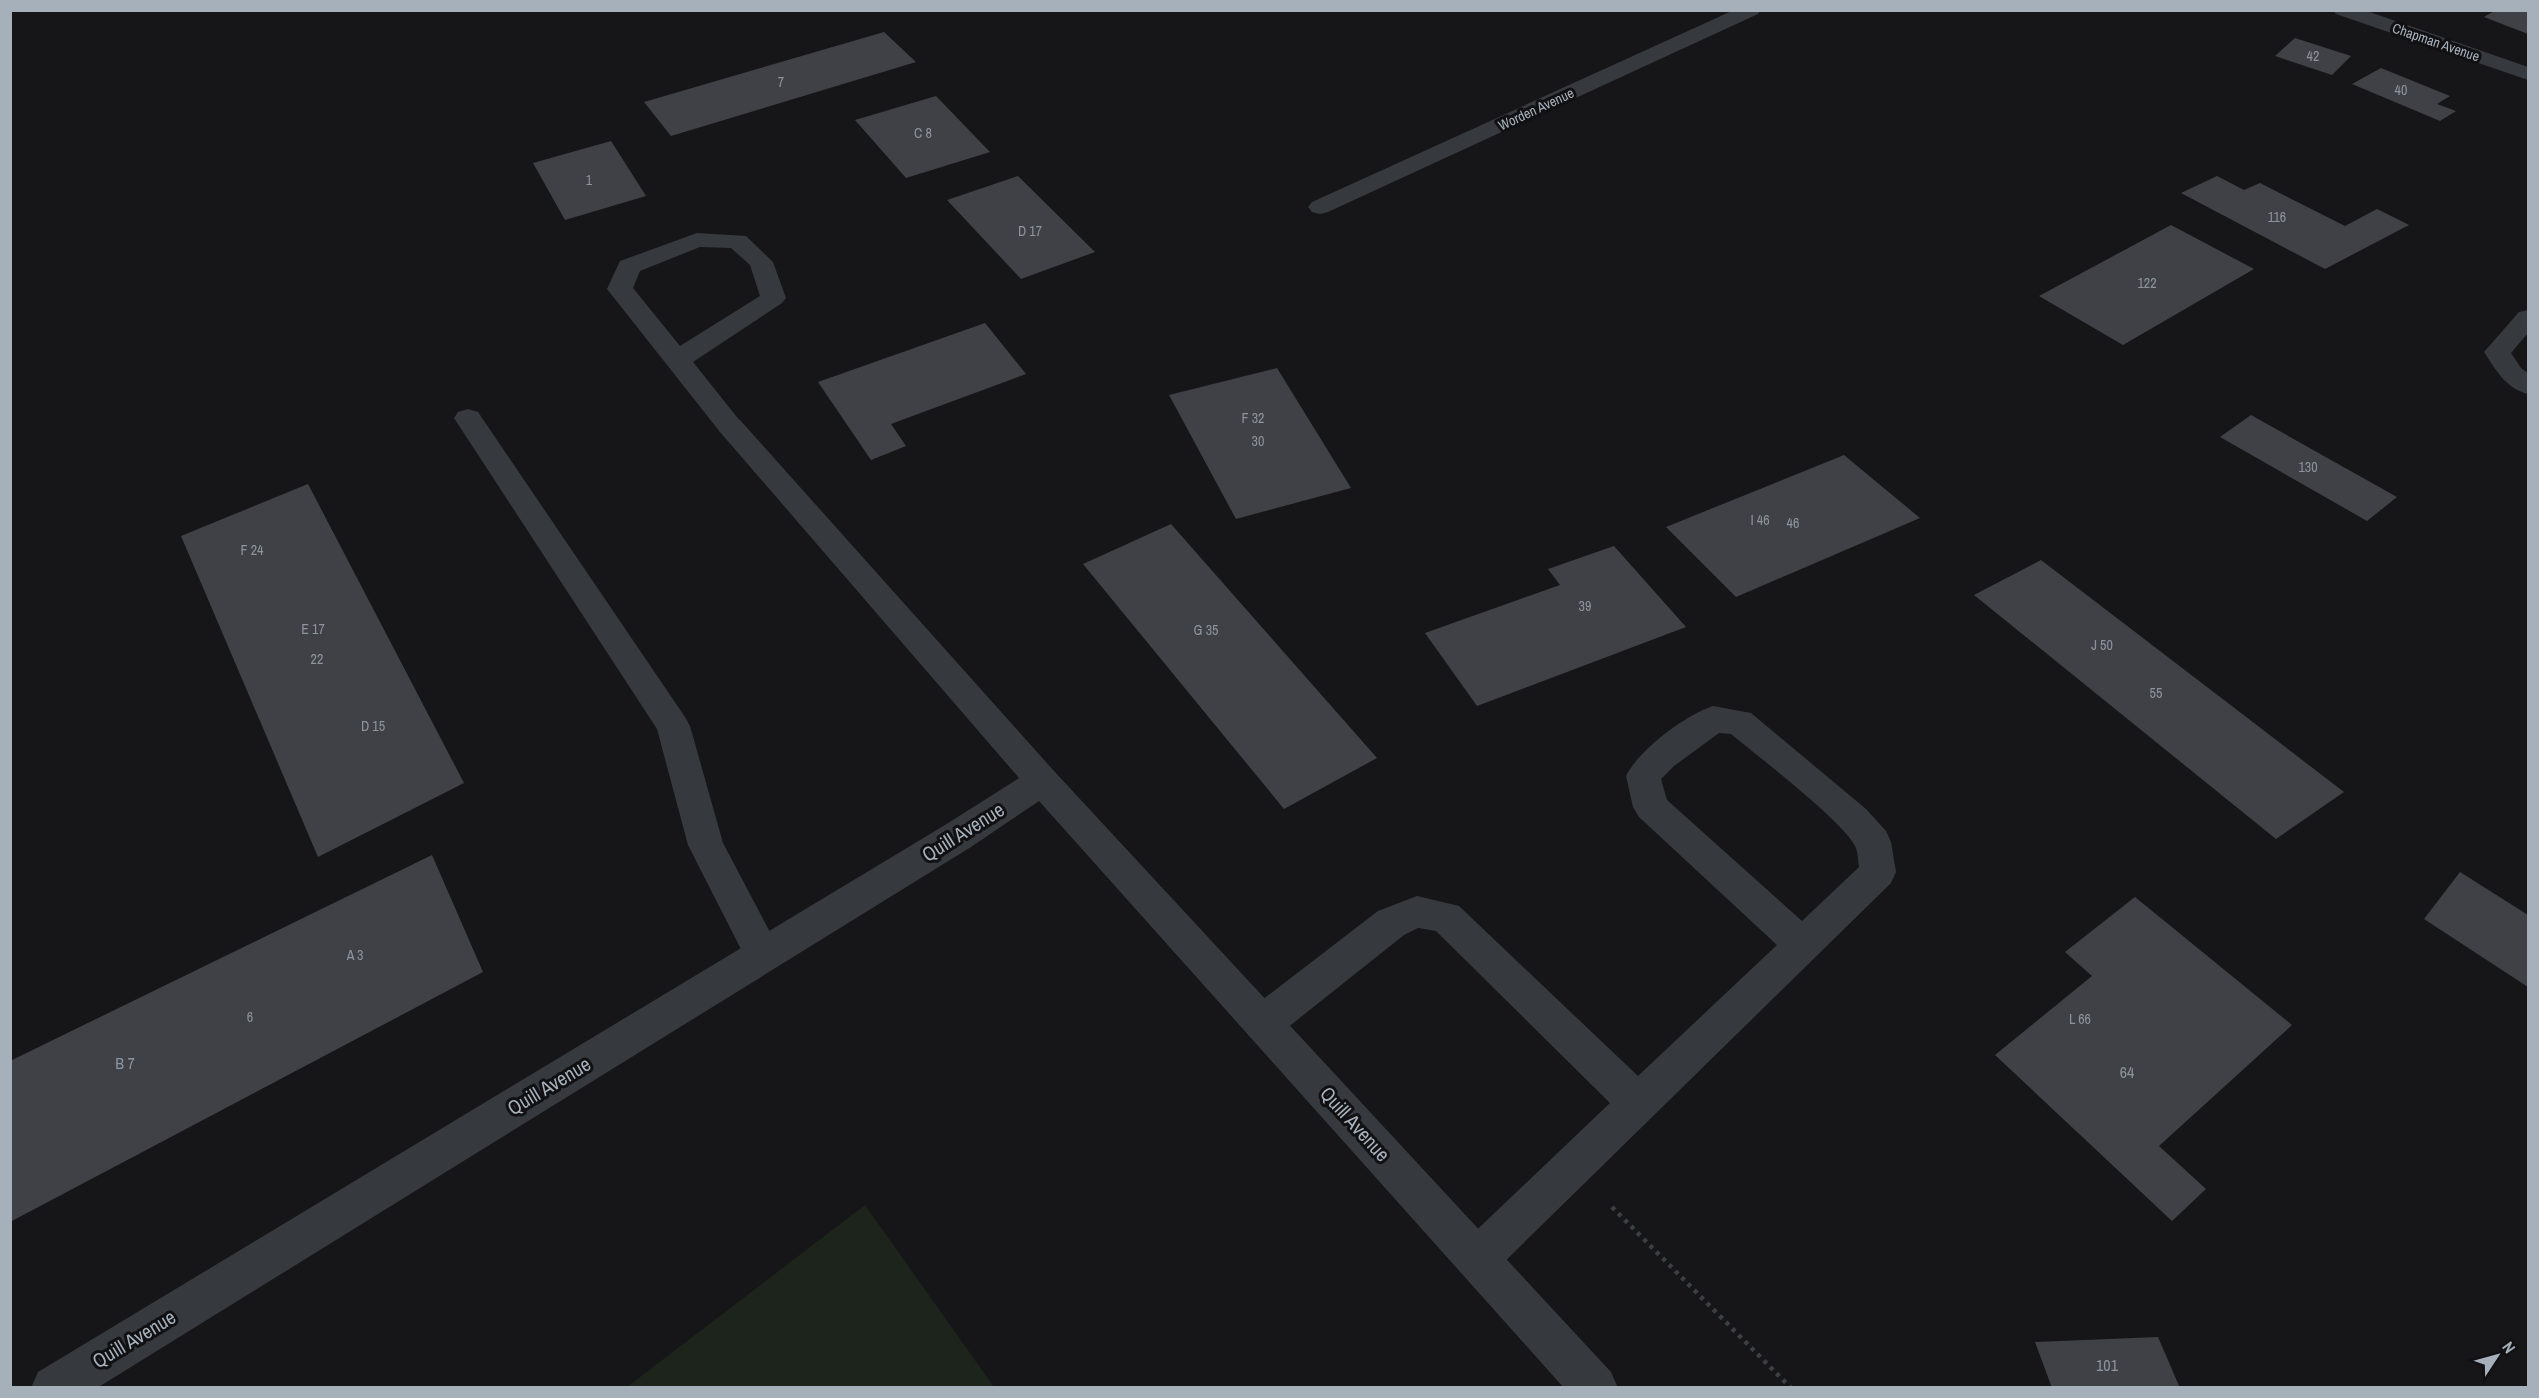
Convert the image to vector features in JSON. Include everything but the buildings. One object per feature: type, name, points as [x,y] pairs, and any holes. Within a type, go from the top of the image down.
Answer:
[{"type":"street","name":"Worden Avenue","points":[[1320,207],[1751,10]]},
{"type":"street","name":"Chapman Avenue","points":[[2343,10],[2529,74]]},
{"type":"street","name":"Quill Avenue","points":[[677,360],[774,298],[761,262],[737,241],[697,240],[629,267],[620,289],[677,360],[730,426],[1042,781],[1595,1388]]},
{"type":"street","points":[[2529,318],[2497,352],[2512,374],[2529,385]]},
{"type":"street","points":[[468,418],[673,726],[706,845],[763,955]]},
{"type":"street","points":[[1478,1258],[1639,1104],[1803,945],[1878,872],[1872,842],[1854,819],[1739,722],[1713,719],[1662,756],[1643,776],[1651,807],[1803,945]]},
{"type":"street","name":"Quill Avenue","points":[[54,1388],[958,836],[1042,781]]},
{"type":"street","points":[[1263,1023],[1391,923],[1416,912],[1446,916],[1639,1104]]},
{"type":"path","points":[[1564,1176],[1614,1208],[1791,1388]]},
{"type":"shaded area","points":[[865,1205],[994,1387],[627,1387]]}]
